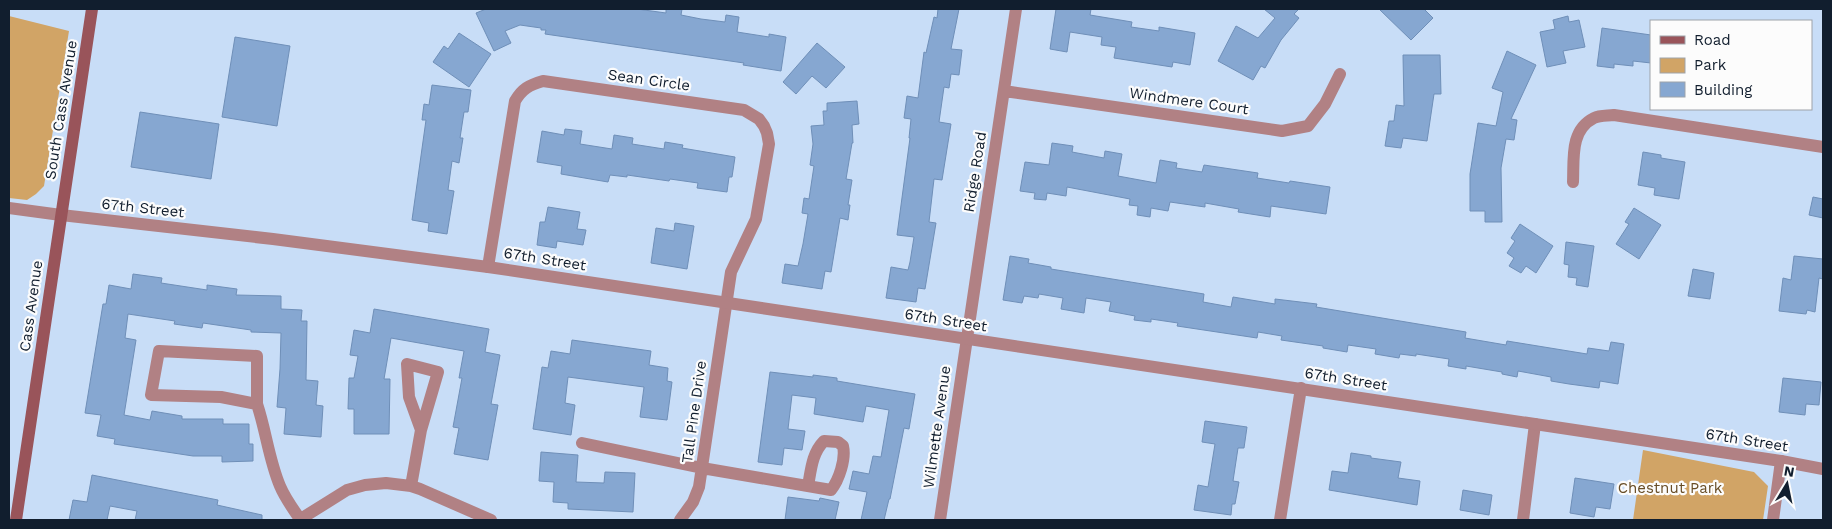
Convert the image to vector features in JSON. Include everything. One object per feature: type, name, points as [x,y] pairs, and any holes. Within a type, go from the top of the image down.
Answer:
[{"type":"main road","name":"South Cass Avenue","points":[[61,215],[92,9]]},
{"type":"main road","name":"Cass Avenue","points":[[16,520],[61,215]]},
{"type":"street","name":"Ridge Road","points":[[966,339],[1016,9]]},
{"type":"street","name":"Windmere Court","points":[[1004,90],[1282,131],[1308,126],[1325,104],[1340,74]]},
{"type":"street","name":"Sean Circle","points":[[488,267],[515,101],[524,88],[543,81],[744,110],[759,119],[767,133],[768,144],[756,219],[731,272],[726,303]]},
{"type":"street","points":[[1573,182],[1574,144],[1580,130],[1595,117],[1614,115],[1823,146]]},
{"type":"street","name":"67th Street","points":[[9,208],[273,239],[488,267],[1301,388],[1823,469]]},
{"type":"street","name":"Tall Pine Drive","points":[[680,520],[694,502],[702,468],[726,303]]},
{"type":"street","name":"Wilmette Avenue","points":[[940,520],[966,339]]},
{"type":"street","points":[[257,404],[221,397],[152,395],[159,351],[257,356],[257,404],[280,486],[288,503],[300,520],[347,490],[365,485],[386,483],[411,486],[431,493],[491,520]]},
{"type":"street","points":[[411,486],[421,430],[438,372],[407,364],[409,397],[421,430]]},
{"type":"street","points":[[1280,520],[1301,388]]},
{"type":"street","points":[[1523,520],[1535,424]]},
{"type":"street","points":[[582,443],[702,468],[808,486]]},
{"type":"street","points":[[1773,520],[1781,461]]},
{"type":"green space","points":[[9,16],[69,31],[44,186],[27,200],[9,198]]},
{"type":"green space","name":"Chestnut Park","points":[[1643,450],[1754,472],[1768,486],[1763,520],[1633,520]]},
{"type":"building","points":[[486,9],[637,9],[666,13],[666,9],[682,9],[681,15],[701,19],[725,22],[726,15],[739,17],[737,32],[769,37],[769,34],[786,37],[781,71],[743,65],[744,63],[545,34],[546,30],[541,30],[541,28],[520,25],[505,31],[511,43],[494,51],[476,13]]},
{"type":"building","points":[[938,9],[959,9],[951,49],[962,50],[959,75],[951,74],[949,88],[944,87],[939,122],[951,124],[942,180],[934,179],[929,222],[936,223],[925,289],[918,288],[916,302],[886,298],[891,267],[908,270],[910,262],[914,237],[897,235],[910,138],[911,119],[904,118],[907,96],[918,98],[924,52],[926,53],[934,17],[937,18]]},
{"type":"building","points":[[1056,9],[1091,9],[1090,15],[1132,22],[1131,27],[1159,31],[1159,27],[1195,33],[1190,65],[1173,62],[1172,67],[1114,58],[1116,47],[1101,45],[1102,37],[1070,32],[1067,52],[1050,49]]},
{"type":"building","points":[[1264,9],[1299,9],[1294,14],[1299,18],[1281,40],[1265,68],[1261,66],[1253,80],[1218,61],[1236,26],[1258,38],[1275,18]]},
{"type":"building","points":[[1379,9],[1424,9],[1433,18],[1411,40]]},
{"type":"building","points":[[1568,16],[1569,22],[1579,20],[1585,47],[1563,51],[1566,63],[1547,67],[1540,32],[1555,29],[1553,20]]},
{"type":"building","points":[[1602,28],[1650,35],[1650,63],[1633,61],[1633,66],[1614,64],[1614,68],[1597,66]]},
{"type":"building","points":[[459,33],[491,54],[469,87],[433,62],[444,46],[448,49]]},
{"type":"building","points":[[235,37],[290,46],[277,126],[222,117]]},
{"type":"building","points":[[817,43],[845,67],[826,88],[812,76],[796,94],[783,82]]},
{"type":"building","points":[[1507,51],[1536,65],[1511,119],[1517,120],[1514,140],[1506,139],[1501,168],[1502,222],[1485,222],[1485,211],[1470,211],[1470,174],[1478,123],[1496,126],[1503,92],[1492,88]]},
{"type":"building","points":[[1403,55],[1440,55],[1441,94],[1434,94],[1427,141],[1403,138],[1401,148],[1385,146],[1389,121],[1394,121],[1396,105],[1404,106]]},
{"type":"building","points":[[432,85],[471,90],[468,112],[464,112],[460,138],[463,138],[459,163],[452,161],[448,190],[454,191],[447,234],[428,231],[429,223],[412,220],[426,120],[422,120],[424,104],[429,105]]},
{"type":"building","points":[[857,101],[859,124],[852,125],[853,143],[846,179],[852,180],[848,220],[840,218],[831,272],[825,271],[822,289],[782,283],[785,264],[798,266],[803,244],[808,214],[802,213],[804,198],[809,199],[814,166],[810,165],[813,144],[811,126],[824,125],[823,111],[827,111],[827,103]]},
{"type":"building","points":[[140,112],[219,124],[211,179],[131,167]]},
{"type":"building","points":[[565,129],[582,131],[580,144],[612,149],[614,135],[633,138],[632,144],[664,149],[665,142],[683,145],[682,148],[735,157],[732,177],[729,177],[727,192],[697,188],[698,183],[670,179],[669,181],[627,175],[627,177],[610,175],[608,182],[561,174],[562,166],[537,162],[542,131],[564,135]]},
{"type":"building","points":[[1052,143],[1073,146],[1072,152],[1104,158],[1105,151],[1122,154],[1118,176],[1156,183],[1160,160],[1177,163],[1176,168],[1202,172],[1204,165],[1258,173],[1257,178],[1330,187],[1326,214],[1271,206],[1270,217],[1238,212],[1239,209],[1205,203],[1205,207],[1170,202],[1168,211],[1151,208],[1150,217],[1137,215],[1138,206],[1129,205],[1130,199],[1067,187],[1066,196],[1047,193],[1046,200],[1034,199],[1035,193],[1020,191],[1025,162],[1049,165]]},
{"type":"building","points":[[1643,152],[1661,155],[1661,158],[1685,162],[1679,199],[1654,195],[1655,188],[1638,185]]},
{"type":"building","points":[[1813,197],[1823,199],[1823,218],[1809,215]]},
{"type":"building","points":[[548,207],[580,212],[577,229],[586,230],[583,245],[557,241],[556,248],[537,245],[540,222],[545,222]]},
{"type":"building","points":[[1634,208],[1661,225],[1639,259],[1616,244],[1629,224],[1625,222]]},
{"type":"building","points":[[675,223],[694,226],[687,269],[651,263],[656,228],[674,231]]},
{"type":"building","points":[[1520,224],[1553,246],[1536,273],[1526,266],[1521,273],[1509,266],[1514,258],[1507,253],[1515,241],[1511,238]]},
{"type":"building","points":[[1566,242],[1594,246],[1588,287],[1576,285],[1577,278],[1568,277],[1569,265],[1564,264]]},
{"type":"building","points":[[1010,256],[1029,259],[1028,263],[1051,267],[1051,269],[1204,294],[1203,302],[1231,307],[1233,297],[1275,304],[1275,299],[1317,304],[1316,307],[1466,332],[1465,338],[1506,345],[1507,341],[1587,354],[1588,348],[1609,351],[1611,342],[1624,344],[1618,384],[1600,381],[1599,388],[1551,381],[1551,377],[1518,371],[1517,377],[1502,374],[1502,372],[1466,366],[1466,369],[1448,366],[1449,359],[1416,354],[1416,356],[1400,354],[1399,358],[1375,354],[1376,349],[1348,345],[1347,352],[1323,348],[1323,346],[1281,340],[1282,336],[1258,332],[1257,338],[1177,326],[1178,323],[1151,319],[1151,322],[1134,320],[1135,316],[1109,311],[1111,302],[1086,298],[1084,313],[1061,309],[1063,298],[1039,294],[1038,298],[1024,296],[1022,303],[1003,300]]},
{"type":"building","points":[[1794,256],[1823,259],[1823,279],[1819,278],[1815,312],[1807,310],[1806,314],[1779,311],[1783,278],[1791,280]]},
{"type":"building","points":[[1693,269],[1714,273],[1710,299],[1688,296]]},
{"type":"building","points":[[133,274],[162,278],[161,283],[207,290],[207,285],[237,289],[236,295],[281,296],[281,309],[302,310],[301,321],[307,321],[306,380],[318,381],[316,405],[323,406],[321,437],[284,434],[286,408],[277,407],[281,333],[251,332],[251,330],[203,323],[202,328],[174,324],[175,321],[128,314],[125,338],[136,340],[124,415],[150,420],[152,411],[182,416],[182,419],[223,419],[223,424],[249,424],[249,444],[253,444],[253,461],[222,462],[222,456],[193,456],[114,444],[115,439],[97,436],[101,415],[85,413],[103,304],[106,304],[109,285],[131,289]]},
{"type":"building","points":[[374,309],[489,329],[485,352],[500,355],[491,404],[498,405],[488,460],[454,454],[459,428],[453,427],[462,378],[459,378],[464,351],[391,338],[384,379],[390,379],[389,434],[354,434],[354,409],[348,409],[349,378],[354,378],[358,356],[350,355],[354,330],[370,333]]},
{"type":"building","points":[[572,340],[651,351],[649,365],[668,368],[667,381],[672,382],[667,420],[640,417],[644,387],[568,377],[565,403],[575,405],[571,435],[533,429],[542,367],[548,368],[551,351],[570,354]]},
{"type":"building","points":[[770,372],[837,378],[837,381],[915,394],[909,429],[904,428],[884,520],[861,520],[867,492],[849,489],[853,471],[869,474],[873,456],[881,457],[889,410],[866,406],[863,422],[814,414],[816,398],[792,395],[788,429],[805,431],[802,450],[784,448],[782,465],[758,462]]},
{"type":"building","points":[[1783,378],[1821,382],[1819,405],[1806,404],[1805,415],[1779,412]]},
{"type":"building","points":[[1205,421],[1247,427],[1244,448],[1238,448],[1233,481],[1239,482],[1235,504],[1232,504],[1231,515],[1194,510],[1198,485],[1208,487],[1215,444],[1202,442]]},
{"type":"building","points":[[541,452],[578,455],[576,482],[604,483],[605,472],[635,473],[633,512],[568,509],[568,503],[553,502],[554,482],[539,481]]},
{"type":"building","points":[[1351,453],[1401,462],[1398,478],[1420,481],[1417,505],[1329,490],[1332,471],[1348,473]]},
{"type":"building","points":[[92,475],[218,500],[217,505],[262,515],[262,520],[135,520],[137,511],[110,506],[107,520],[69,520],[73,500],[87,502]]},
{"type":"building","points":[[1575,478],[1614,484],[1610,509],[1596,507],[1594,517],[1570,513]]},
{"type":"building","points":[[1463,490],[1492,495],[1489,515],[1460,510]]},
{"type":"building","points":[[788,497],[819,501],[820,498],[839,502],[835,520],[785,520]]}]
